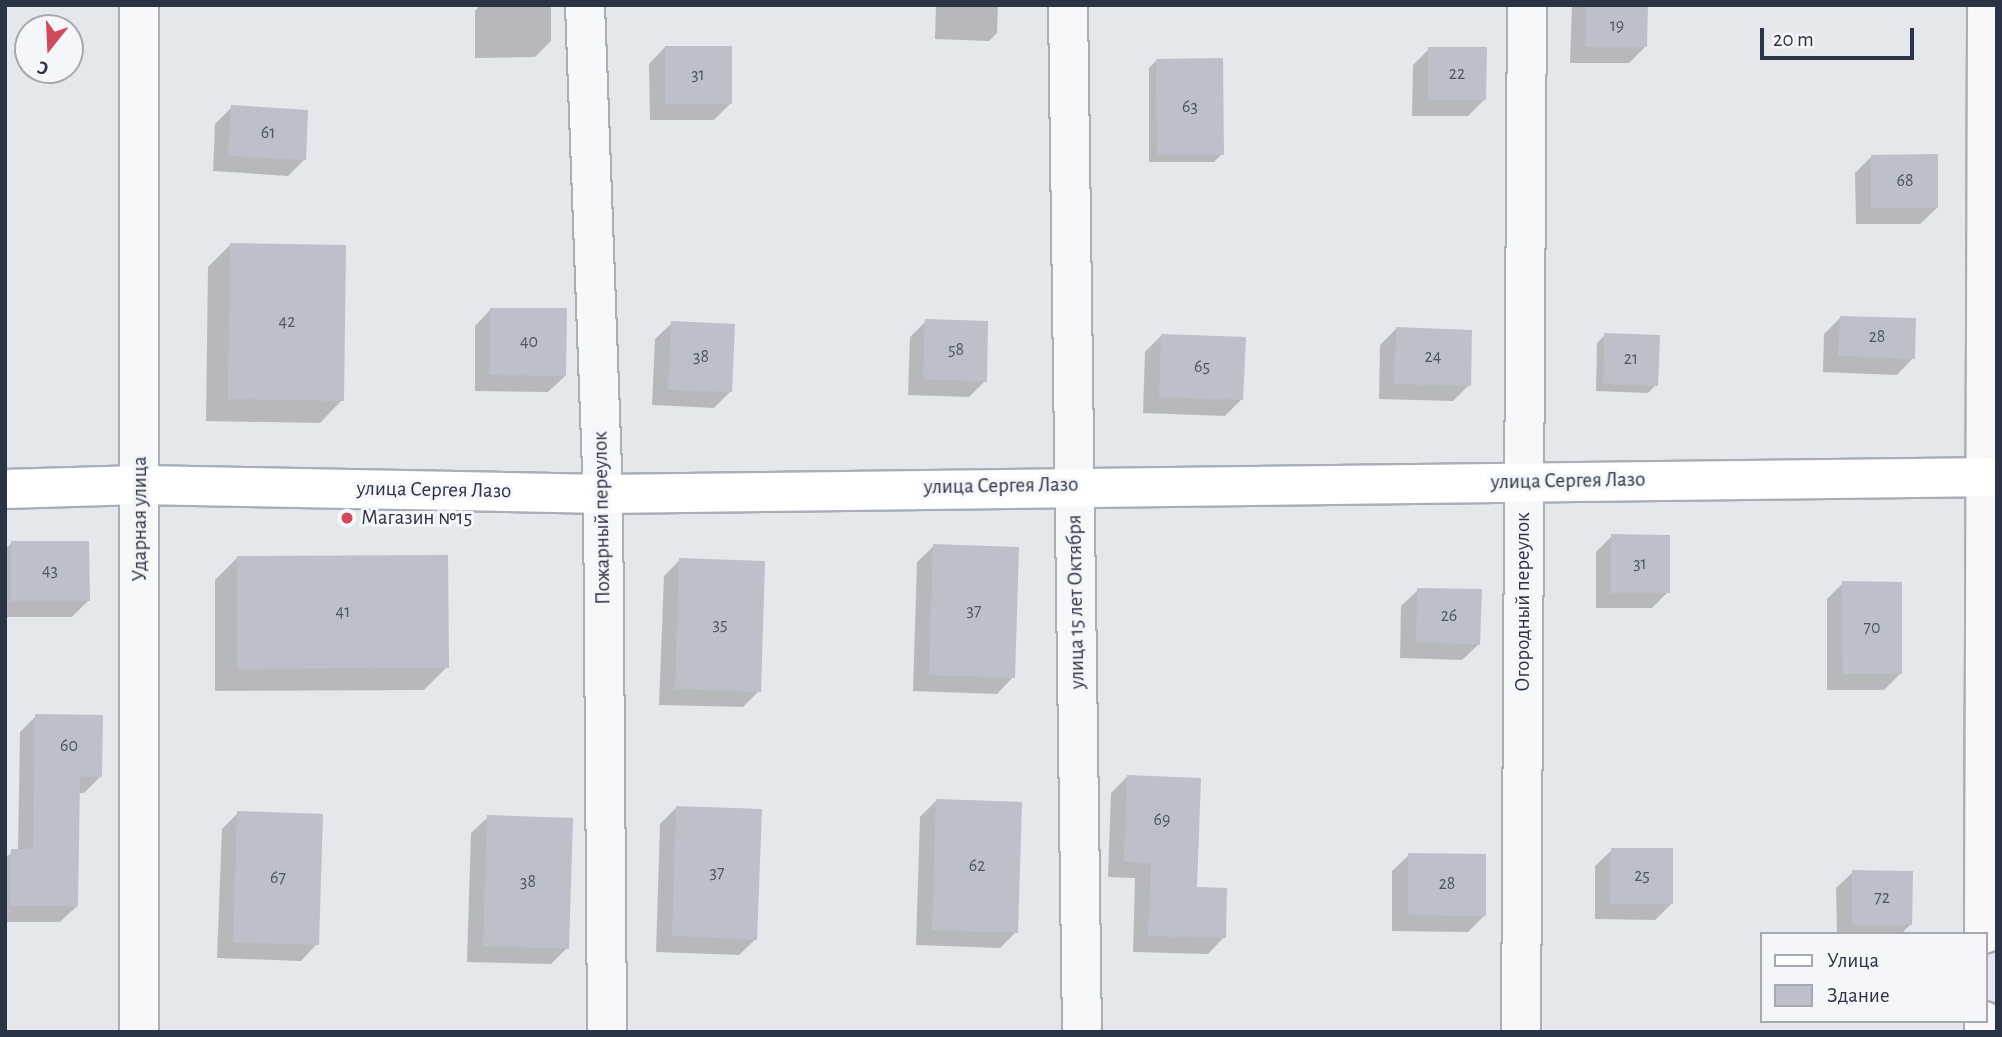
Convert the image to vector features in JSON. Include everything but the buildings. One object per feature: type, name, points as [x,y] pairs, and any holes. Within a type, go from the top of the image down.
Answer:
[{"type":"main road","name":"улица Сергея Лазо","points":[[5,489],[140,485],[603,494],[1074,485],[1992,477]]},
{"type":"street","name":"Ударная улица","points":[[139,5],[139,1032]]},
{"type":"street","name":"Пожарный переулок","points":[[585,5],[603,494],[607,1032]]},
{"type":"street","name":"улица 15 лет Октября","points":[[1068,5],[1082,1032]]},
{"type":"street","name":"Огородный переулок","points":[[1521,1032],[1527,5]]},
{"type":"street","points":[[1984,932],[1992,477],[1987,5]]},
{"type":"place","name":"Магазин №15","points":[[347,518]]}]
